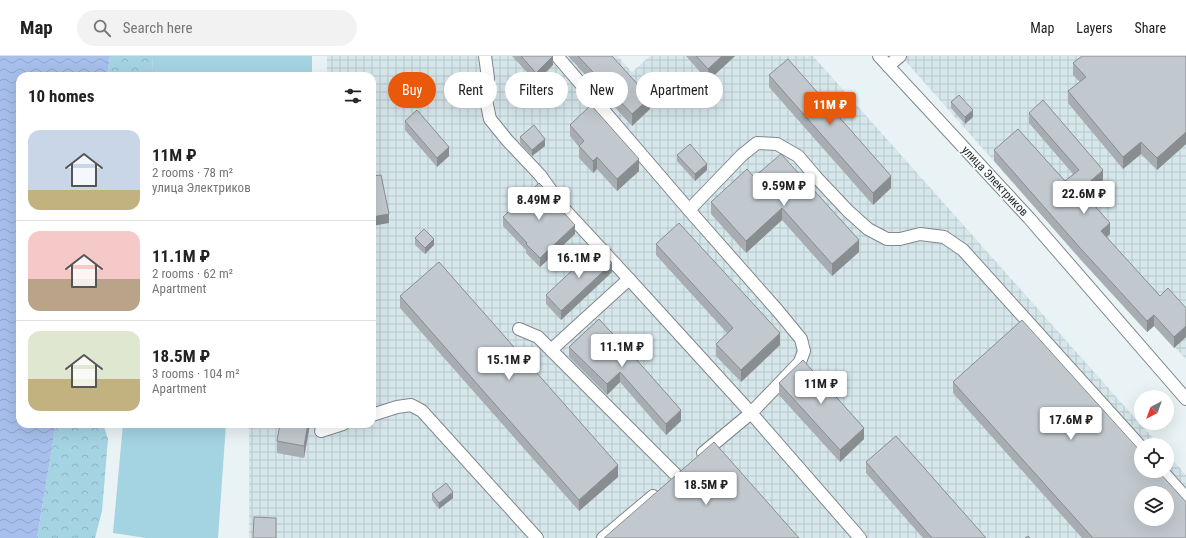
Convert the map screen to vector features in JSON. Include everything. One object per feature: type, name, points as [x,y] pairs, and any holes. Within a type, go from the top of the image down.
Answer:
[{"type":"street","points":[[485,56],[488,78],[486,100],[490,119],[506,140],[540,174],[565,210],[751,413],[860,538]]},
{"type":"street","points":[[556,56],[688,210],[778,311],[801,339],[804,351],[800,362],[751,413],[603,538]]},
{"type":"street","name":"улица Электриков","points":[[879,56],[1029,218],[1186,399]]},
{"type":"street","points":[[888,66],[900,56]]},
{"type":"street","points":[[688,210],[742,155],[756,143],[777,144],[798,156],[848,211],[868,229],[887,239],[900,239],[920,234],[944,237],[963,250],[1134,439]]},
{"type":"street","points":[[551,350],[629,279]]},
{"type":"street","points":[[519,329],[538,337],[677,476]]},
{"type":"street","points":[[376,414],[398,406],[411,404],[422,411],[537,538]]},
{"type":"street","points":[[321,431],[330,428]]},
{"type":"street","points":[[1168,478],[1186,498]]},
{"type":"shaded area","points":[[327,56],[617,56],[632,72],[650,56],[813,56],[1134,417],[1134,430],[1146,430],[1153,438],[1134,438],[1134,478],[1174,478],[1174,462],[1186,475],[1186,538],[249,538],[249,428],[376,428],[376,72],[327,72]]},
{"type":"shaded area","points":[[901,56],[1186,56],[1186,359],[1154,326],[1147,332],[1081,260]]},
{"type":"green space","points":[[110,56],[153,56],[152,72],[108,72]]},
{"type":"green space","points":[[153,56],[312,56],[312,72],[152,72]]},
{"type":"green space","points":[[55,428],[104,428],[108,439],[102,511],[95,538],[37,538]]},
{"type":"green space","points":[[123,428],[226,428],[218,538],[146,538],[113,533]]},
{"type":"water","points":[[0,56],[110,56],[108,72],[16,72],[16,428],[55,428],[37,538],[0,538]]},
{"type":"building","points":[[521,56],[553,56],[537,72],[535,72]]},
{"type":"building","points":[[578,56],[612,56],[626,72],[593,72]]},
{"type":"building","points":[[696,56],[722,56],[708,69]]},
{"type":"building","points":[[1082,56],[1186,56],[1186,132],[1157,158],[1141,142],[1123,157],[1068,91],[1086,77],[1073,63]]},
{"type":"building","points":[[788,59],[891,176],[873,193],[769,75]]},
{"type":"building","points":[[628,74],[636,83],[636,108],[639,108],[632,114],[626,108],[628,108]]},
{"type":"building","points":[[959,95],[973,110],[965,117],[951,102]]},
{"type":"building","points":[[1043,100],[1103,170],[1077,193],[1089,207],[1093,204],[1110,223],[1101,231],[1160,296],[1168,288],[1186,308],[1186,326],[1174,337],[1154,315],[1147,321],[994,150],[1018,129],[1065,181],[1079,170],[1029,113]]},
{"type":"building","points":[[588,108],[594,108],[639,159],[617,179],[597,157],[593,161],[579,146],[584,141],[570,125]]},
{"type":"building","points":[[417,110],[449,147],[437,158],[405,121]]},
{"type":"building","points":[[534,125],[545,139],[532,150],[520,137]]},
{"type":"building","points":[[690,144],[707,164],[695,174],[677,155]]},
{"type":"building","points":[[781,154],[859,240],[832,264],[782,208],[746,241],[711,202],[747,169],[754,177]]},
{"type":"building","points":[[381,175],[389,214],[376,216],[376,176]]},
{"type":"building","points":[[539,183],[554,198],[552,200],[575,225],[540,258],[503,217]]},
{"type":"building","points":[[679,223],[780,333],[741,370],[716,344],[733,328],[656,244]]},
{"type":"building","points":[[424,229],[434,239],[425,248],[415,238]]},
{"type":"building","points":[[597,247],[612,263],[561,311],[546,295]]},
{"type":"building","points":[[439,262],[618,465],[579,500],[400,296]]},
{"type":"building","points":[[599,319],[681,410],[666,424],[620,372],[607,384],[569,347]]},
{"type":"building","points":[[1022,320],[1134,444],[1134,478],[1164,478],[1172,486],[1134,486],[1134,526],[1174,526],[1174,489],[1186,502],[1186,538],[1093,538],[953,382]]},
{"type":"building","points":[[803,360],[864,428],[840,450],[779,383]]},
{"type":"building","points":[[279,428],[307,428],[304,446],[277,441]]},
{"type":"building","points":[[896,436],[986,538],[932,538],[866,462]]},
{"type":"building","points":[[714,442],[799,538],[604,538]]},
{"type":"building","points":[[446,483],[453,492],[439,503],[432,494]]},
{"type":"building","points":[[254,517],[276,518],[276,538],[253,538]]}]
